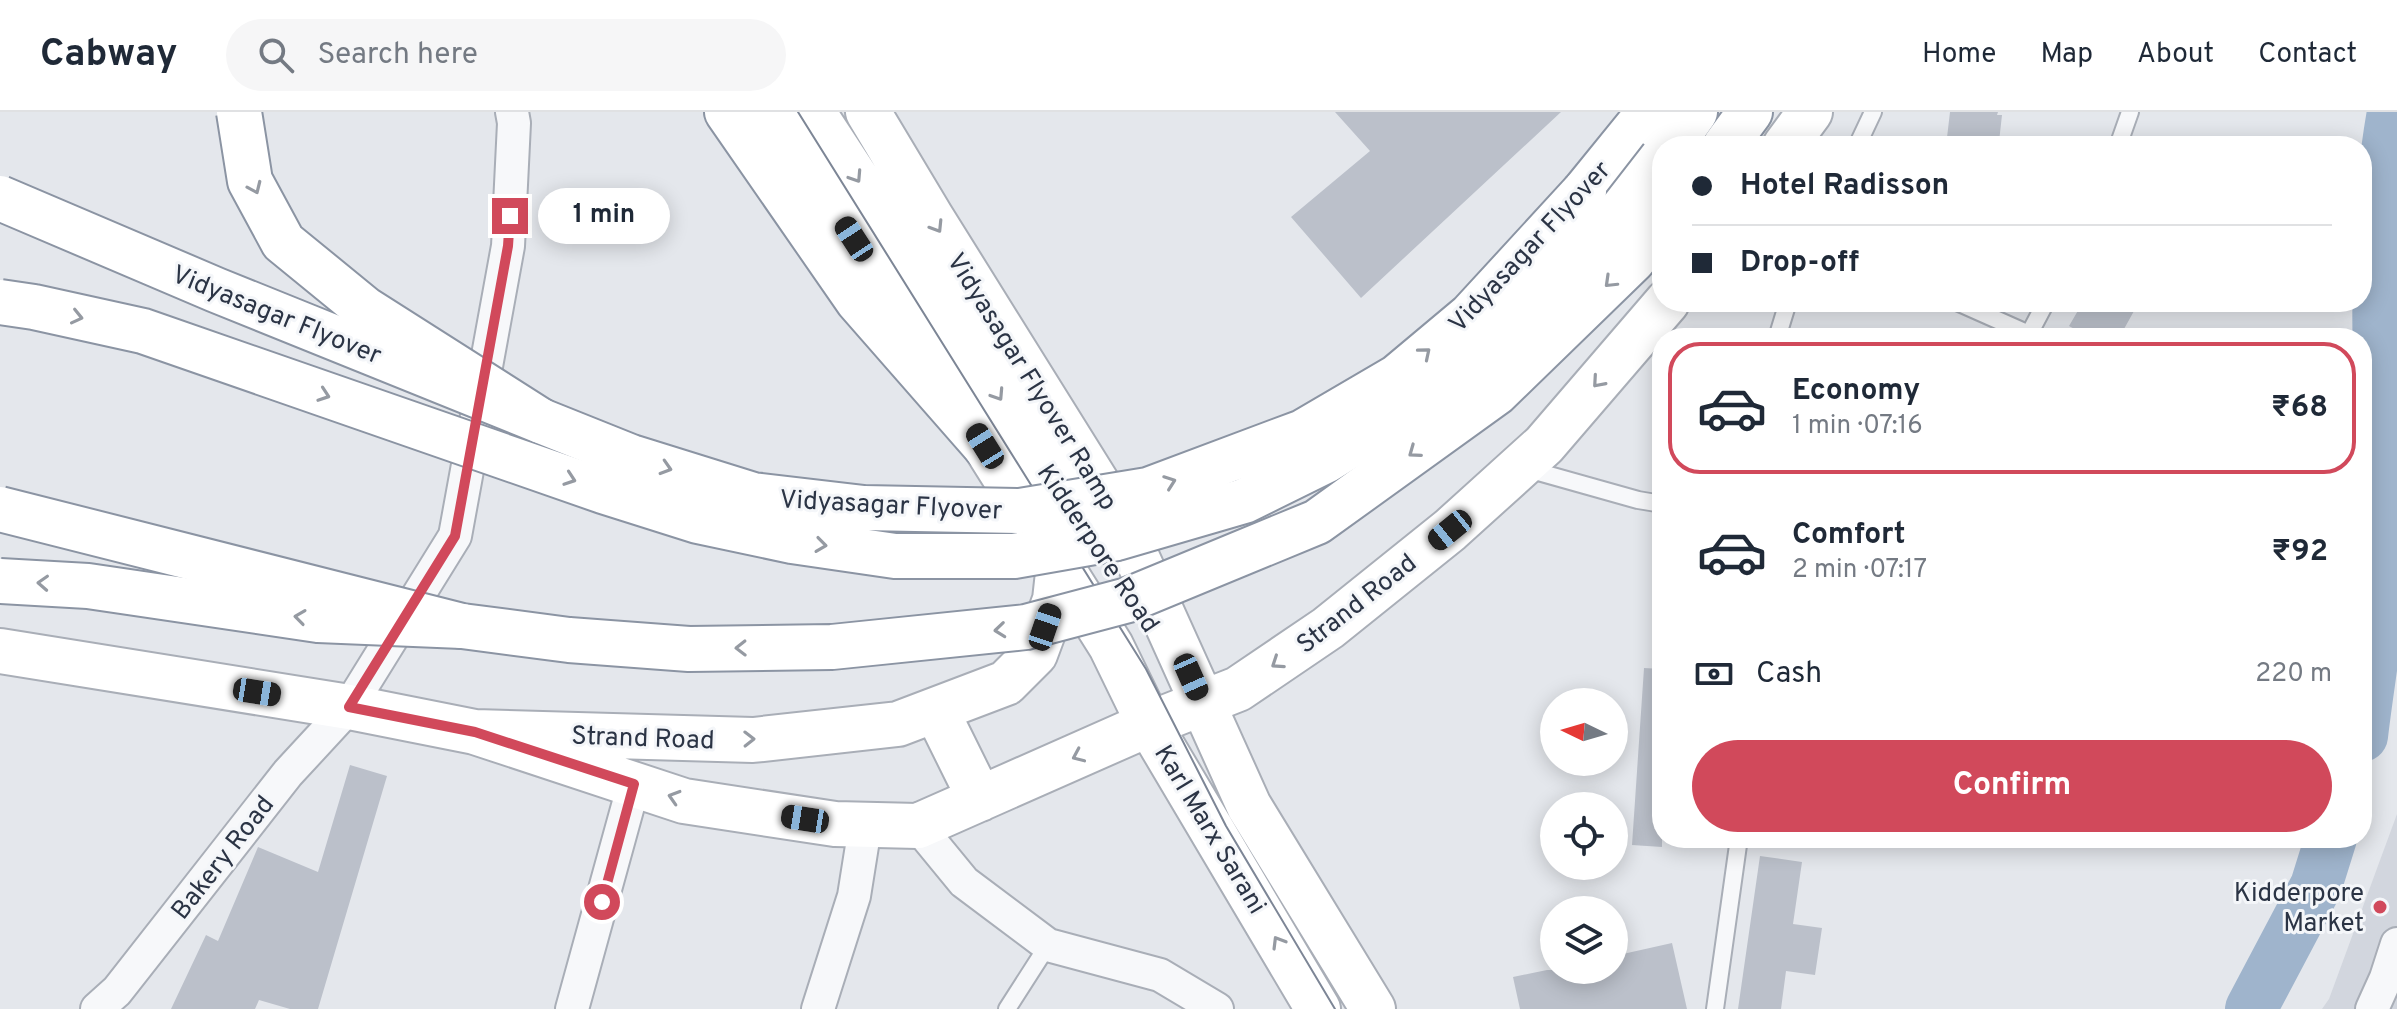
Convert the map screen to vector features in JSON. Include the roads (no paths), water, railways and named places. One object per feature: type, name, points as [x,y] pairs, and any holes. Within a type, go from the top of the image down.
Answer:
[{"type":"main road","points":[[239,112],[250,181],[283,242],[365,309],[541,421]]},
{"type":"main road","points":[[727,112],[858,301],[985,446]]},
{"type":"main road","name":"Kidderpore Road","points":[[771,112],[1111,646]]},
{"type":"main road","name":"Kidderpore Road","points":[[813,112],[1202,703]]},
{"type":"main road","name":"Vidyasagar Flyover Ramp","points":[[868,112],[1120,520],[1202,703]]},
{"type":"main road","points":[[1732,136],[1750,112]]},
{"type":"main road","points":[[1792,136],[1810,112]]},
{"type":"main road","name":"Vidyasagar Flyover","points":[[0,198],[216,290],[631,457],[753,495],[864,508],[1020,511],[1148,490],[1303,432],[1397,377],[1471,315],[1584,192],[1652,146]]},
{"type":"main road","points":[[0,302],[143,331],[588,486],[698,521],[792,541],[895,556],[1014,556],[1117,538],[1244,501],[1327,460],[1411,407],[1489,349],[1596,243],[1652,161]]},
{"type":"main road","points":[[0,581],[88,586],[318,620],[462,626],[569,640],[689,649],[832,647],[1026,627],[1128,600],[1317,522],[1496,393],[1633,260],[1652,236]]},
{"type":"main road","name":"Strand Road","points":[[918,826],[1149,724],[1238,689],[1328,628],[1450,530],[1544,445],[1658,312]]},
{"type":"main road","points":[[0,509],[462,626]]},
{"type":"main road","name":"Strand Road","points":[[0,651],[349,707],[475,732],[753,740],[898,724],[1006,683],[1035,654],[1055,600],[1059,564]]},
{"type":"main road","name":"Karl Marx Sarani","points":[[1111,646],[1149,724],[1318,1009]]},
{"type":"main road","points":[[1202,703],[1249,806],[1373,1009]]},
{"type":"main road","points":[[936,710],[980,799]]},
{"type":"main road","points":[[475,732],[684,801],[865,827],[918,826]]},
{"type":"street","name":"Bakery Road","points":[[97,1009],[117,991],[288,773],[349,707],[455,536],[508,246],[512,112]]},
{"type":"street","points":[[572,1009],[634,784]]},
{"type":"street","points":[[918,826],[964,882],[1048,945],[1160,975],[1217,1009]]},
{"type":"street","points":[[818,1009],[854,896],[865,827]]},
{"type":"street","points":[[2372,1009],[2397,944]]},
{"type":"street","points":[[1160,975],[1170,1009]]},
{"type":"lane","points":[[1862,136],[1873,112]]},
{"type":"lane","points":[[2122,136],[2130,112]]},
{"type":"lane","points":[[1978,312],[2011,328]]},
{"type":"lane","points":[[1520,466],[1652,502]]},
{"type":"lane","points":[[1715,1009],[1738,848]]},
{"type":"lane","points":[[1007,1009],[1048,945]]},
{"type":"waterway","points":[[2372,660],[2380,588],[2382,510],[2378,339],[2380,225],[2393,112]]},
{"type":"waterway","points":[[2251,1009],[2316,886],[2328,848]]},
{"type":"tram line","points":[[798,112],[1146,669],[1226,826],[1335,1009]]},
{"type":"place","name":"Kidderpore Market","points":[[2380,907]]}]
